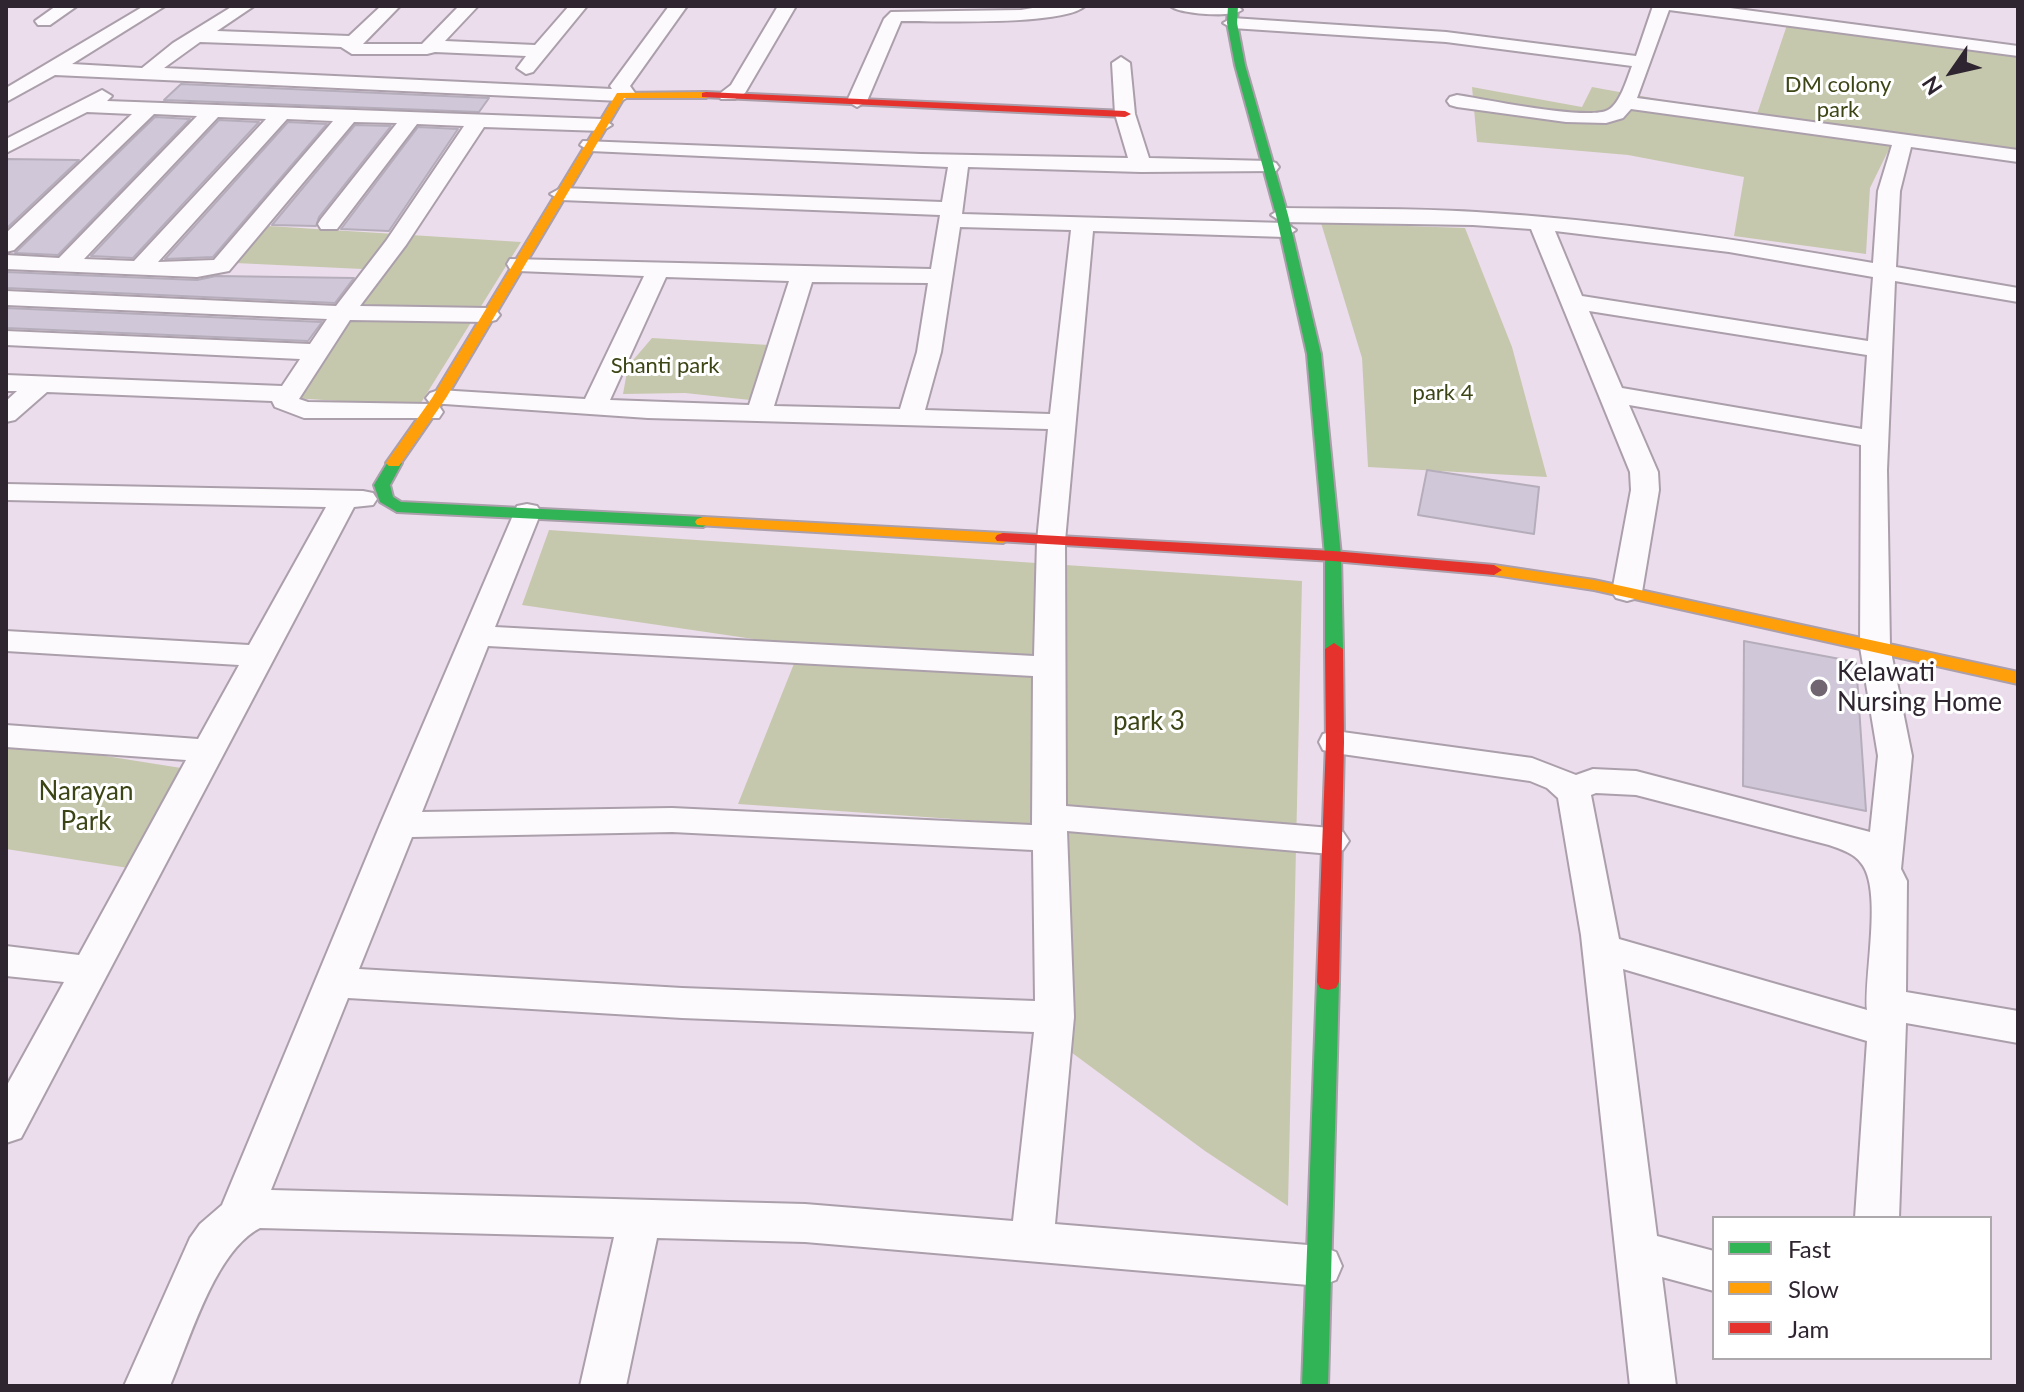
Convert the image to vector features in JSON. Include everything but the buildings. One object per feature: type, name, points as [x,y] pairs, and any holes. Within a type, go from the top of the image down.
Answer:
[{"type":"street","points":[[44,21],[68,6]]},
{"type":"street","points":[[6,96],[156,6]]},
{"type":"street","points":[[6,147],[86,106],[245,6]]},
{"type":"street","points":[[391,6],[350,47],[358,50],[419,50],[432,46],[540,51]]},
{"type":"street","points":[[432,46],[469,6]]},
{"type":"street","points":[[509,88],[578,6]]},
{"type":"street","points":[[623,94],[620,86],[678,6]]},
{"type":"street","points":[[728,95],[738,89],[787,6]]},
{"type":"street","points":[[857,101],[897,16],[1076,6]]},
{"type":"street","points":[[1179,6],[1641,62]]},
{"type":"street","points":[[1457,101],[1600,119],[1618,113],[1662,6]]},
{"type":"street","points":[[1675,6],[2018,51]]},
{"type":"street","points":[[1233,13],[1314,354],[1333,556],[1335,742],[1315,1386]]},
{"type":"street","points":[[197,36],[354,42]]},
{"type":"street","points":[[1121,63],[1125,114],[1141,166]]},
{"type":"street","points":[[52,69],[1125,114]]},
{"type":"street","points":[[386,499],[382,485],[387,473],[435,405],[623,94]]},
{"type":"street","points":[[1625,102],[2018,156]]},
{"type":"street","points":[[86,106],[602,125]]},
{"type":"street","points":[[6,245],[150,107]]},
{"type":"street","points":[[65,265],[185,143],[214,109]]},
{"type":"street","points":[[140,268],[283,112]]},
{"type":"street","points":[[6,262],[197,270],[221,266],[349,115]]},
{"type":"street","points":[[329,224],[412,117]]},
{"type":"street","points":[[478,120],[395,245],[287,394],[284,402],[292,408],[435,405],[594,407],[1062,422]]},
{"type":"street","points":[[1884,867],[1895,756],[1875,647],[1875,439],[1889,191],[1903,140]]},
{"type":"street","points":[[590,145],[959,161],[1269,167]]},
{"type":"street","points":[[910,419],[929,352],[959,161]]},
{"type":"street","points":[[561,194],[952,214],[1083,225],[1473,218],[1729,245],[2018,295]]},
{"type":"street","points":[[1540,223],[1644,472],[1645,490],[1627,592]]},
{"type":"street","points":[[1032,1242],[1055,1017],[1050,827],[1051,541],[1083,225]]},
{"type":"street","points":[[518,264],[803,275],[942,276]]},
{"type":"street","points":[[594,407],[658,270]]},
{"type":"street","points":[[759,414],[803,275]]},
{"type":"street","points":[[6,298],[343,313],[488,315]]},
{"type":"street","points":[[1575,302],[1880,350]]},
{"type":"street","points":[[6,338],[319,352]]},
{"type":"street","points":[[6,383],[287,394]]},
{"type":"street","points":[[6,414],[40,385]]},
{"type":"street","points":[[1612,394],[1875,439]]},
{"type":"street","points":[[6,492],[386,499],[397,507],[415,509],[527,512],[1333,556],[1498,570],[1627,592],[2018,678]]},
{"type":"street","points":[[9,1114],[91,971],[344,499]]},
{"type":"street","points":[[240,1214],[527,512]]},
{"type":"street","points":[[476,636],[1049,667]]},
{"type":"street","points":[[6,641],[261,656]]},
{"type":"street","points":[[6,736],[210,751]]},
{"type":"street","points":[[1335,742],[1532,770],[1558,778],[1573,789],[1601,948],[1653,1386]]},
{"type":"street","points":[[1573,789],[1593,781],[1610,780],[1680,794],[1857,841],[1874,853],[1884,867],[1889,881],[1877,1216]]},
{"type":"street","points":[[397,825],[672,820],[1050,827],[1331,841]]},
{"type":"street","points":[[1601,948],[1886,1018],[2018,1027]]},
{"type":"street","points":[[6,961],[91,971]]},
{"type":"street","points":[[333,982],[682,1003],[1055,1017]]},
{"type":"street","points":[[147,1386],[197,1265],[218,1231],[240,1214],[259,1209],[805,1223],[1320,1266]]},
{"type":"street","points":[[603,1386],[640,1217]]},
{"type":"street","points":[[1636,1250],[1712,1270]]},
{"type":"green space","name":"DM colony park","points":[[1789,19],[2018,50],[2018,163],[1892,143],[1870,188],[1866,254],[1734,236],[1744,177],[1628,155],[1477,142],[1472,87],[1582,107],[1592,87],[1756,117]]},
{"type":"green space","name":"park 4","points":[[1321,223],[1465,228],[1512,347],[1547,477],[1368,467],[1362,358]]},
{"type":"green space","points":[[269,226],[521,242],[419,406],[292,398],[383,270],[235,263]]},
{"type":"green space","name":"Shanti park","points":[[652,338],[769,345],[750,400],[685,393],[623,394],[628,366]]},
{"type":"green space","name":"park 3","points":[[549,530],[1302,581],[1288,1206],[1205,1151],[1060,1044],[1039,825],[738,804],[801,646],[522,605]]},
{"type":"green space","name":"Narayan Park","points":[[6,742],[200,771],[135,869],[6,849]]},
{"type":"traffic: fast","points":[[1233,6],[1232,23],[1240,65],[1282,215],[1314,354],[1333,556],[1334,649]]},
{"type":"traffic: fast","points":[[394,463],[382,485],[386,499],[397,507],[703,522]]},
{"type":"traffic: fast","points":[[1315,1386],[1328,982]]},
{"type":"traffic: slow","points":[[394,463],[439,398],[621,95],[706,95]]},
{"type":"traffic: slow","points":[[703,522],[1003,538]]},
{"type":"traffic: slow","points":[[1494,570],[1594,585],[2018,678]]},
{"type":"traffic: jam","points":[[706,95],[1125,114]]},
{"type":"traffic: jam","points":[[1003,538],[1333,556],[1494,570]]},
{"type":"traffic: jam","points":[[1328,982],[1335,742],[1334,649]]},
{"type":"place","name":"Kelawati Nursing Home","points":[[1819,688]]}]
